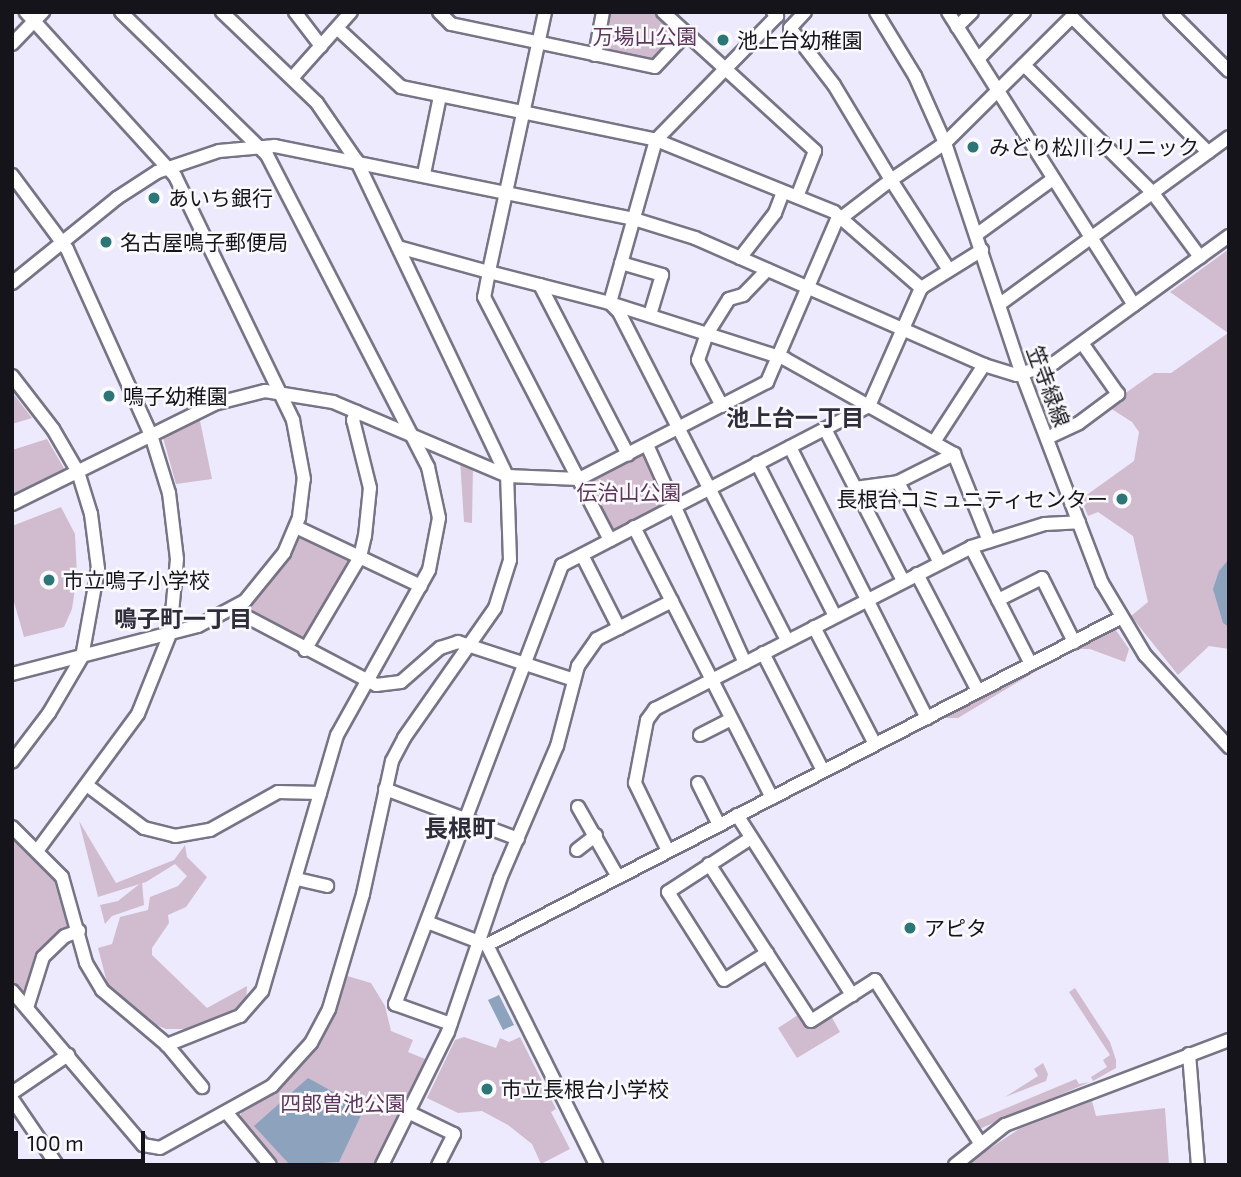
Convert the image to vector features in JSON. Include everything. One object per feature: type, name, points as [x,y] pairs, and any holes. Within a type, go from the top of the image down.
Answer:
[{"type":"street","points":[[121,12],[260,146],[412,435],[434,484],[439,518],[438,541],[421,586],[337,735],[270,975],[252,1004],[224,1024],[167,1045]]},
{"type":"street","points":[[12,991],[143,1144],[160,1148],[227,1113],[286,1073],[325,1018],[363,894],[385,789],[404,738],[495,608],[510,560],[508,476],[356,160],[293,77],[222,12]]},
{"type":"street","points":[[295,12],[321,46]]},
{"type":"street","points":[[293,77],[351,12]]},
{"type":"street","points":[[439,12],[451,24],[655,67],[686,34]]},
{"type":"street","points":[[545,12],[484,297],[610,540]]},
{"type":"street","points":[[594,55],[603,12]]},
{"type":"street","points":[[663,12],[815,151],[797,197]]},
{"type":"street","points":[[790,28],[805,12]]},
{"type":"street","name":"笠寺緑線","points":[[876,12],[915,76],[945,143],[1022,374],[1079,522],[1120,618],[1146,655],[1229,747]]},
{"type":"street","points":[[948,12],[1134,305]]},
{"type":"street","points":[[957,27],[972,12]]},
{"type":"street","points":[[978,59],[1024,12]]},
{"type":"street","points":[[1170,12],[1229,71]]},
{"type":"street","points":[[787,641],[610,303],[656,140],[726,69],[775,14],[790,28],[834,85],[949,270]]},
{"type":"street","points":[[12,504],[227,399],[279,391],[314,397],[356,412],[508,476],[579,479],[767,383],[840,215],[945,143],[1072,14],[1208,152]]},
{"type":"street","points":[[12,44],[34,15],[168,167],[293,420],[302,457],[303,496],[296,527],[268,578],[232,609],[170,634],[12,674]]},
{"type":"street","points":[[337,28],[401,87],[656,140],[840,215],[921,288]]},
{"type":"street","points":[[1024,65],[1152,192],[1200,257]]},
{"type":"street","points":[[424,174],[440,96]]},
{"type":"street","points":[[1000,304],[1229,137]]},
{"type":"street","points":[[12,283],[133,186],[168,167],[219,151],[260,146],[356,160],[634,219],[740,258],[984,365],[1022,374],[1050,366],[1229,236]]},
{"type":"street","points":[[12,176],[63,242],[151,435],[176,530],[170,634],[138,714],[88,786],[37,851]]},
{"type":"street","points":[[976,235],[1053,179]]},
{"type":"street","points":[[740,258],[775,213],[783,192]]},
{"type":"street","points":[[398,247],[610,303],[778,356],[954,454],[989,541]]},
{"type":"street","points":[[451,1024],[395,1004],[562,565],[869,406],[921,288],[982,250]]},
{"type":"street","points":[[621,263],[662,275],[649,315]]},
{"type":"street","points":[[722,406],[698,359],[707,334],[729,299],[743,295],[767,270]]},
{"type":"street","points":[[540,285],[628,455]]},
{"type":"street","points":[[1047,438],[1079,423],[1118,394],[1082,343]]},
{"type":"street","points":[[934,442],[984,365]]},
{"type":"street","points":[[12,376],[53,429],[78,472],[97,551],[95,605],[82,657],[49,713],[12,762]]},
{"type":"street","points":[[305,650],[360,557],[370,488],[353,420],[356,412]]},
{"type":"street","points":[[825,429],[903,581]]},
{"type":"street","points":[[647,445],[690,546],[745,663]]},
{"type":"street","points":[[790,447],[927,718]]},
{"type":"street","points":[[855,488],[898,482],[954,454]]},
{"type":"street","points":[[757,463],[835,616]]},
{"type":"street","points":[[898,482],[940,563]]},
{"type":"street","points":[[668,851],[635,783],[647,720],[655,709],[971,547],[1045,524],[1079,522]]},
{"type":"street","points":[[296,527],[421,586]]},
{"type":"street","points":[[634,527],[772,798]]},
{"type":"street","points":[[971,547],[1031,664]]},
{"type":"street","points":[[582,555],[619,628]]},
{"type":"street","points":[[917,574],[978,691]]},
{"type":"street","points":[[998,600],[1042,578],[1074,642]]},
{"type":"street","points":[[382,1165],[451,1024],[483,944],[519,839],[557,746],[574,680],[597,639],[672,601]]},
{"type":"street","points":[[232,609],[366,683],[384,686],[401,681],[451,642],[471,643],[574,680]]},
{"type":"street","points":[[483,944],[1120,618]]},
{"type":"street","points":[[814,627],[875,744]]},
{"type":"street","points":[[763,653],[823,771]]},
{"type":"street","points":[[700,735],[731,719]]},
{"type":"street","points":[[698,783],[719,825]]},
{"type":"street","points":[[88,786],[144,828],[176,836],[210,831],[278,792],[320,793]]},
{"type":"street","points":[[385,789],[519,839]]},
{"type":"street","points":[[578,807],[618,877]]},
{"type":"street","points":[[737,816],[852,995]]},
{"type":"street","points":[[12,827],[37,851],[68,890],[86,962],[102,990],[167,1045],[201,1087]]},
{"type":"street","points":[[577,850],[596,835]]},
{"type":"street","points":[[751,838],[668,892],[724,980],[767,953]]},
{"type":"street","points":[[709,864],[811,1021],[875,980],[980,1143]]},
{"type":"street","points":[[297,879],[327,886]]},
{"type":"street","points":[[427,922],[483,944],[596,1165]]},
{"type":"street","points":[[27,1008],[43,957],[65,936],[79,931]]},
{"type":"street","points":[[955,1165],[1005,1125],[1229,1040]]},
{"type":"street","points":[[1189,1054],[1198,1165]]},
{"type":"street","points":[[12,1093],[68,1055]]},
{"type":"street","points":[[12,1099],[57,1165]]},
{"type":"street","points":[[408,1112],[454,1134],[438,1165]]},
{"type":"street","points":[[227,1113],[270,1165]]},
{"type":"green space","name":"万場山公園","points":[[605,12],[658,12],[679,36],[656,62],[600,52]]},
{"type":"green space","points":[[1229,249],[1229,649],[1209,646],[1178,675],[1131,616],[1148,602],[1133,536],[1098,512],[1088,516],[1081,499],[1134,461],[1139,432],[1132,422],[1107,406],[1154,373],[1171,373],[1228,333],[1170,292]]},
{"type":"green space","points":[[12,392],[32,418],[12,424]]},
{"type":"green space","points":[[199,416],[212,479],[176,484],[162,434]]},
{"type":"green space","points":[[47,439],[65,470],[63,474],[12,500],[12,450]]},
{"type":"green space","name":"伝治山公園","points":[[643,451],[671,504],[614,533],[586,483]]},
{"type":"green space","points":[[460,459],[473,464],[472,523],[464,522]]},
{"type":"green space","name":"市立鳴子小学校","points":[[61,507],[75,534],[77,575],[72,609],[64,627],[24,637],[12,595],[12,526]]},
{"type":"green space","points":[[302,533],[353,560],[306,642],[247,613],[245,606],[276,575]]},
{"type":"green space","points":[[1113,626],[1129,649],[1125,662],[1090,649],[1073,649],[958,718],[934,718]]},
{"type":"green space","points":[[79,821],[116,883],[174,860],[185,845],[187,857],[207,877],[186,907],[168,915],[169,923],[152,948],[152,955],[207,1008],[247,986],[246,1003],[238,1012],[199,1029],[166,1029],[144,1020],[109,990],[98,948],[112,944],[120,917],[148,910],[150,897],[178,886],[187,876],[175,864],[146,882],[98,897]]},
{"type":"green space","points":[[12,833],[57,878],[74,926],[62,934],[28,993],[21,995],[12,985]]},
{"type":"green space","points":[[142,882],[144,905],[112,916],[105,924],[100,905],[118,901]]},
{"type":"green space","name":"四郎曽池公園","points":[[344,975],[371,983],[385,1006],[391,1031],[413,1040],[408,1052],[430,1061],[378,1165],[278,1165],[239,1123],[242,1109],[298,1065]]},
{"type":"green space","points":[[1075,988],[1110,1042],[1116,1060],[1116,1068],[1093,1081],[1091,1077],[1107,1067],[1103,1060],[1110,1055],[1069,992]]},
{"type":"green space","points":[[801,1013],[830,1014],[840,1032],[797,1058],[778,1028]]},
{"type":"green space","points":[[464,1037],[496,1048],[500,1038],[509,1042],[520,1037],[556,1109],[551,1112],[570,1149],[541,1164],[532,1144],[508,1125],[482,1111],[458,1113],[427,1098],[455,1040]]},
{"type":"green space","points":[[1043,1063],[1048,1074],[1046,1081],[1005,1097],[1038,1076],[1034,1069]]},
{"type":"green space","points":[[1076,1079],[1079,1084],[1090,1082],[977,1130],[973,1122]]},
{"type":"green space","points":[[1092,1101],[1096,1116],[1165,1108],[1169,1165],[965,1165],[1019,1129]]},
{"type":"water","points":[[1229,559],[1229,627],[1223,623],[1213,589],[1219,571]]},
{"type":"water","points":[[499,995],[514,1025],[503,1030],[488,1000]]},
{"type":"water","points":[[308,1078],[364,1109],[339,1162],[290,1165],[254,1126]]},
{"type":"place","name":"池上台幼稚園","points":[[723,40]]},
{"type":"place","name":"みどり松川クリニック","points":[[973,147]]},
{"type":"place","name":"あいち銀行","points":[[154,198]]},
{"type":"place","name":"名古屋鳴子郵便局","points":[[106,242]]},
{"type":"place","name":"鳴子幼稚園","points":[[109,396]]},
{"type":"place","name":"長根台コミュニティセンター","points":[[1122,499]]},
{"type":"place","name":"市立鳴子小学校","points":[[49,580]]},
{"type":"place","name":"アピタ","points":[[910,928]]},
{"type":"place","name":"市立長根台小学校","points":[[487,1089]]},
{"type":"district","name":"池上台一丁目","points":[[795,417]]},
{"type":"district","name":"鳴子町一丁目","points":[[183,618]]},
{"type":"district","name":"長根町","points":[[460,828]]}]
